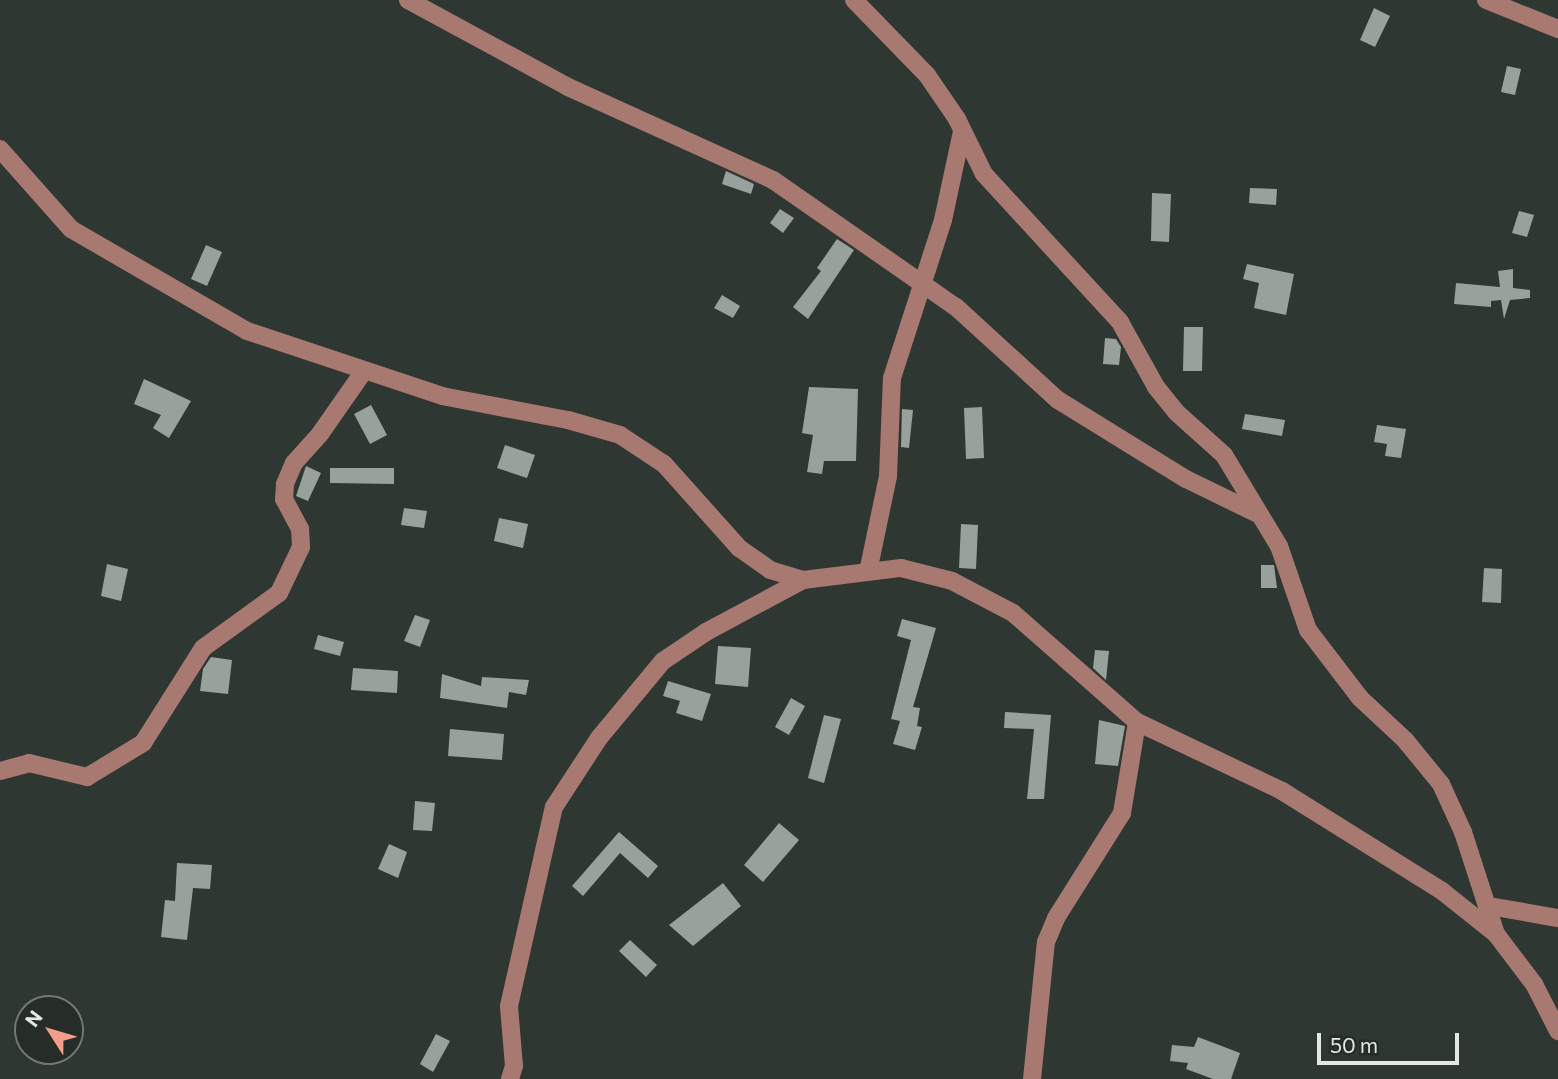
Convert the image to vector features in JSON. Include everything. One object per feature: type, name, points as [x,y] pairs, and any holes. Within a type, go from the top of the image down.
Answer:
[{"type":"street","points":[[408,0],[568,87],[773,180],[956,307],[1058,400],[1186,479],[1263,516]]},
{"type":"street","points":[[854,0],[912,56],[962,131],[984,174],[1120,322],[1156,387],[1176,412],[1224,455],[1279,546],[1308,630],[1360,698],[1405,740],[1441,784],[1489,906],[1496,933]]},
{"type":"street","points":[[1486,0],[1558,29]]},
{"type":"street","points":[[867,572],[888,476],[892,377],[943,220],[962,131]]},
{"type":"street","points":[[0,149],[71,229],[247,331],[442,396],[568,420],[620,435],[664,464],[738,548],[770,569],[803,580]]},
{"type":"street","points":[[0,771],[29,763],[88,777],[143,743],[203,648],[279,593],[301,547],[300,529],[284,499],[285,484],[294,463],[320,434],[364,371]]},
{"type":"street","points":[[510,1079],[514,1066],[509,1006],[554,807],[599,738],[663,662],[706,632],[803,580],[901,568],[952,581],[1013,613],[1137,722],[1282,791],[1406,867],[1496,933],[1534,984],[1558,1031]]},
{"type":"street","points":[[1032,1079],[1046,942],[1056,918],[1122,813],[1137,722]]},
{"type":"street","points":[[1489,906],[1558,918]]},
{"type":"building","points":[[1374,8],[1390,16],[1375,47],[1360,40]]},
{"type":"building","points":[[1507,66],[1521,69],[1515,95],[1501,92]]},
{"type":"building","points":[[726,171],[754,184],[751,194],[722,184]]},
{"type":"building","points":[[1250,188],[1277,189],[1276,205],[1249,203]]},
{"type":"building","points":[[1152,193],[1171,194],[1169,242],[1151,241]]},
{"type":"building","points":[[780,209],[794,218],[783,233],[770,223]]},
{"type":"building","points":[[1519,211],[1534,215],[1527,237],[1512,233]]},
{"type":"building","points":[[837,239],[854,250],[808,319],[793,307],[821,271],[817,268]]},
{"type":"building","points":[[206,245],[222,252],[207,286],[191,279]]},
{"type":"building","points":[[1247,264],[1294,274],[1286,315],[1254,308],[1259,283],[1243,279]]},
{"type":"building","points":[[1513,269],[1513,288],[1530,290],[1530,298],[1510,300],[1504,319],[1501,300],[1491,301],[1491,307],[1454,304],[1456,283],[1500,287],[1498,271]]},
{"type":"building","points":[[722,295],[740,306],[733,318],[714,308]]},
{"type":"building","points":[[1184,327],[1203,327],[1202,371],[1183,371]]},
{"type":"building","points":[[1105,338],[1116,339],[1121,347],[1119,365],[1103,364]]},
{"type":"building","points":[[144,379],[191,401],[169,438],[153,428],[161,415],[134,404]]},
{"type":"building","points":[[809,387],[858,389],[856,461],[824,461],[822,474],[807,472],[813,435],[802,433]]},
{"type":"building","points":[[371,405],[387,435],[370,444],[354,414]]},
{"type":"building","points":[[982,407],[984,458],[966,459],[964,408]]},
{"type":"building","points":[[902,409],[913,410],[909,448],[901,447]]},
{"type":"building","points":[[1245,414],[1285,420],[1282,436],[1242,429]]},
{"type":"building","points":[[1377,425],[1406,429],[1401,458],[1385,456],[1387,444],[1374,442]]},
{"type":"building","points":[[505,445],[535,455],[527,478],[497,468]]},
{"type":"building","points":[[306,466],[321,473],[308,501],[296,496]]},
{"type":"building","points":[[330,468],[394,468],[394,484],[330,483]]},
{"type":"building","points":[[404,508],[427,511],[424,528],[401,525]]},
{"type":"building","points":[[499,518],[528,524],[523,548],[494,541]]},
{"type":"building","points":[[961,524],[978,525],[976,569],[959,568]]},
{"type":"building","points":[[107,564],[128,569],[121,601],[101,596]]},
{"type":"building","points":[[1261,565],[1274,565],[1277,588],[1261,588]]},
{"type":"building","points":[[1484,568],[1502,569],[1501,603],[1482,602]]},
{"type":"building","points":[[415,615],[430,620],[420,647],[404,641]]},
{"type":"building","points":[[902,619],[936,628],[913,707],[920,708],[917,726],[922,727],[915,750],[893,744],[900,721],[891,719],[911,640],[897,636]]},
{"type":"building","points":[[318,635],[344,642],[340,656],[314,649]]},
{"type":"building","points":[[718,646],[751,648],[748,687],[715,684]]},
{"type":"building","points":[[1095,650],[1109,651],[1106,680],[1093,668]]},
{"type":"building","points":[[211,657],[232,660],[228,694],[200,691],[203,669]]},
{"type":"building","points":[[353,668],[398,671],[397,693],[351,690]]},
{"type":"building","points":[[442,674],[481,686],[482,677],[529,680],[526,695],[509,692],[507,708],[440,698]]},
{"type":"building","points":[[668,681],[711,694],[702,721],[676,713],[680,701],[663,696]]},
{"type":"building","points":[[791,698],[805,706],[789,735],[775,727]]},
{"type":"building","points":[[1005,712],[1051,715],[1044,799],[1027,799],[1034,729],[1004,728]]},
{"type":"building","points":[[824,715],[841,719],[824,783],[808,778]]},
{"type":"building","points":[[1099,720],[1125,726],[1118,766],[1095,764]]},
{"type":"building","points":[[450,729],[504,734],[502,760],[448,756]]},
{"type":"building","points":[[415,801],[435,803],[432,831],[413,830]]},
{"type":"building","points":[[779,823],[799,840],[763,882],[744,865]]},
{"type":"building","points":[[619,832],[658,866],[648,878],[620,853],[583,896],[572,886]]},
{"type":"building","points":[[389,844],[407,852],[398,878],[378,869]]},
{"type":"building","points":[[177,863],[212,865],[210,889],[193,888],[187,940],[161,937],[165,900],[175,901]]},
{"type":"building","points":[[723,883],[741,906],[693,946],[669,925]]},
{"type":"building","points":[[630,940],[657,965],[646,977],[619,951]]},
{"type":"building","points":[[436,1034],[450,1041],[433,1072],[420,1064]]},
{"type":"building","points":[[1198,1037],[1240,1053],[1231,1079],[1213,1079],[1186,1069],[1188,1063],[1170,1061],[1172,1045],[1194,1047]]}]
